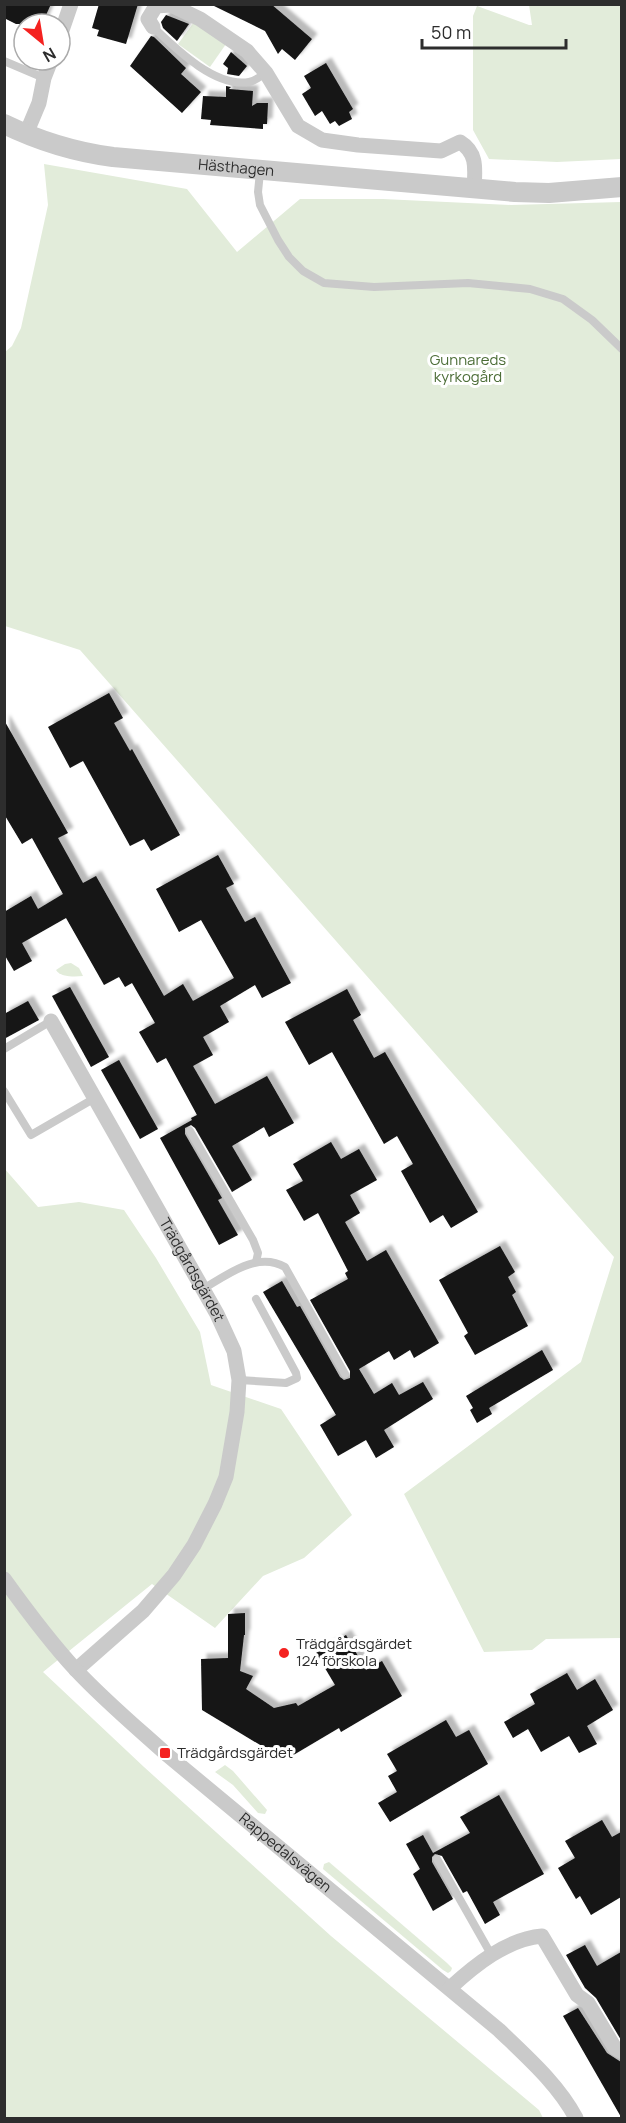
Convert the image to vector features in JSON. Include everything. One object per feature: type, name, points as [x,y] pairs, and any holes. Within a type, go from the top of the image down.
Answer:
[{"type":"street","points":[[153,27],[148,20],[156,6],[171,5],[200,19],[247,51],[266,73],[298,126],[322,140],[441,152],[460,142],[468,146],[475,159],[474,189]]},
{"type":"street","points":[[26,134],[39,103],[46,72]]},
{"type":"street","name":"Hästhagen","points":[[4,124],[26,134],[87,154],[474,189],[549,193],[621,188]]},
{"type":"street","name":"Trädgårdsgärdet","points":[[51,1021],[217,1314],[234,1351],[238,1380],[237,1412],[226,1477],[194,1545],[174,1575],[144,1611],[76,1670]]},
{"type":"street","name":"Rappedalsvägen","points":[[4,1579],[32,1618],[76,1670],[115,1709],[165,1753],[450,1988],[537,2066],[558,2091],[576,2118]]},
{"type":"street","points":[[450,1988],[474,1966],[527,1938],[542,1936],[578,1995],[588,2003],[615,2048],[621,2052]]},
{"type":"lane","points":[[153,27],[193,64],[226,80],[250,82],[266,73]]},
{"type":"lane","points":[[4,61],[44,78]]},
{"type":"lane","points":[[260,170],[258,192],[260,205],[278,240],[289,257],[303,271],[324,283],[374,287],[468,283],[530,289],[563,299],[592,320],[621,349]]},
{"type":"lane","points":[[4,1049],[51,1021]]},
{"type":"lane","points":[[4,1090],[31,1135],[95,1098]]},
{"type":"lane","points":[[190,1131],[253,1240],[258,1254],[256,1263]]},
{"type":"lane","points":[[203,1289],[245,1265],[274,1263],[285,1267],[345,1374]]},
{"type":"lane","points":[[238,1380],[286,1383],[297,1378],[297,1373],[256,1299]]},
{"type":"lane","points":[[437,1859],[492,1956]]},
{"type":"green space","points":[[529,5],[621,5],[621,159],[557,162],[489,159],[473,130],[473,16],[477,6],[532,25]]},
{"type":"green space","points":[[194,22],[226,44],[210,67],[178,44]]},
{"type":"green space","name":"Gunnareds kyrkogård","points":[[44,164],[187,189],[237,252],[300,199],[383,199],[511,205],[621,202],[621,1638],[546,1639],[532,1650],[484,1652],[404,1494],[581,1362],[614,1257],[80,650],[5,626],[5,352],[12,346],[21,328],[48,205]]},
{"type":"green space","points":[[71,963],[79,968],[83,976],[64,975],[56,970]]},
{"type":"green space","points":[[4,1168],[38,1207],[79,1202],[124,1210],[200,1332],[211,1385],[281,1409],[352,1515],[304,1558],[263,1576],[215,1628],[152,1584],[43,1672],[331,1936],[539,2110],[543,2118],[5,2118]]},
{"type":"green space","points":[[225,1765],[267,1810],[265,1814],[258,1813],[233,1785],[215,1772]]},
{"type":"green space","points":[[329,1862],[447,1963],[452,1968],[451,1971],[448,1973],[443,1970],[323,1869],[324,1864]]},
{"type":"building","points":[[4,4],[51,4],[47,12],[12,12],[12,22],[4,18]]},
{"type":"building","points":[[99,4],[138,4],[126,44],[97,36],[99,30],[92,28]]},
{"type":"building","points":[[210,4],[271,4],[312,39],[295,60],[282,49],[278,54],[265,31]]},
{"type":"building","points":[[166,15],[189,24],[177,41],[163,28],[161,22]]},
{"type":"building","points":[[151,36],[186,68],[181,74],[201,92],[182,113],[130,66]]},
{"type":"building","points":[[231,52],[247,66],[239,76],[227,74],[228,68],[223,64]]},
{"type":"building","points":[[326,63],[353,109],[349,112],[352,119],[339,126],[335,121],[330,124],[322,111],[315,116],[302,94],[311,88],[304,76]]},
{"type":"building","points":[[226,86],[231,87],[229,89],[253,91],[252,106],[257,103],[268,103],[267,124],[263,124],[263,129],[210,125],[211,120],[201,119],[203,96],[226,97]]},
{"type":"building","points":[[109,693],[123,718],[114,723],[130,751],[132,749],[180,835],[151,851],[144,839],[130,846],[83,761],[70,768],[48,727]]},
{"type":"building","points":[[4,720],[68,833],[58,838],[83,883],[96,876],[164,996],[183,984],[193,1001],[234,978],[201,920],[179,932],[156,889],[218,855],[234,884],[226,888],[245,922],[255,917],[291,983],[262,998],[255,985],[220,1006],[229,1022],[203,1037],[213,1055],[193,1066],[215,1104],[267,1076],[294,1123],[269,1137],[264,1127],[232,1146],[252,1180],[232,1192],[195,1128],[191,1125],[185,1128],[185,1134],[222,1198],[218,1200],[238,1235],[219,1245],[160,1138],[197,1115],[166,1058],[157,1063],[139,1032],[155,1023],[132,983],[125,987],[119,977],[104,985],[66,918],[22,943],[32,961],[14,971],[4,954],[4,912],[31,896],[38,909],[63,894],[32,838],[22,844],[4,814]]},
{"type":"building","points":[[70,987],[109,1057],[91,1067],[52,996]]},
{"type":"building","points":[[347,989],[361,1015],[353,1020],[374,1058],[385,1052],[478,1212],[451,1228],[443,1215],[430,1223],[401,1171],[413,1164],[397,1136],[384,1144],[332,1052],[309,1065],[285,1022]]},
{"type":"building","points":[[28,1001],[39,1020],[4,1039],[4,1014]]},
{"type":"building","points":[[119,1060],[158,1129],[140,1139],[101,1070]]},
{"type":"building","points":[[331,1142],[341,1159],[359,1149],[377,1180],[350,1195],[360,1213],[345,1222],[367,1261],[386,1250],[439,1343],[414,1358],[410,1350],[394,1360],[389,1351],[359,1369],[374,1394],[392,1383],[399,1395],[423,1382],[433,1399],[384,1430],[394,1447],[376,1458],[366,1440],[338,1456],[320,1425],[336,1415],[263,1292],[282,1281],[297,1307],[300,1306],[340,1377],[344,1380],[350,1378],[350,1371],[310,1300],[348,1279],[345,1273],[348,1271],[318,1213],[304,1221],[286,1190],[303,1181],[293,1164]]},
{"type":"building","points":[[500,1246],[515,1272],[508,1277],[516,1292],[512,1295],[528,1326],[475,1355],[464,1336],[468,1333],[439,1280]]},
{"type":"building","points":[[542,1350],[553,1370],[489,1408],[492,1414],[477,1423],[470,1410],[473,1408],[466,1396]]},
{"type":"building","points":[[245,1613],[245,1635],[240,1671],[253,1676],[246,1689],[274,1708],[296,1703],[298,1706],[335,1685],[316,1653],[346,1635],[366,1670],[382,1661],[402,1696],[341,1732],[339,1728],[285,1760],[202,1710],[201,1659],[228,1658],[228,1614]]},
{"type":"building","points":[[567,1673],[577,1690],[595,1679],[613,1710],[587,1726],[597,1744],[579,1753],[569,1736],[541,1752],[528,1729],[513,1738],[504,1722],[535,1704],[530,1694]]},
{"type":"building","points":[[446,1720],[456,1737],[469,1730],[488,1764],[390,1822],[378,1803],[397,1792],[388,1776],[397,1771],[387,1754]]},
{"type":"building","points":[[499,1795],[544,1874],[493,1902],[500,1915],[485,1924],[467,1891],[463,1893],[442,1856],[435,1854],[432,1862],[453,1899],[433,1911],[413,1874],[420,1869],[406,1844],[423,1835],[433,1853],[470,1833],[460,1817]]},
{"type":"building","points":[[602,1820],[612,1837],[621,1832],[621,1897],[591,1915],[580,1896],[576,1899],[558,1868],[575,1858],[565,1841]]},
{"type":"building","points":[[585,1945],[597,1966],[621,1952],[621,2040],[596,1998],[585,1988],[566,1955]]},
{"type":"building","points":[[578,2008],[607,2053],[621,2062],[621,2117],[563,2016]]},
{"type":"place","name":"Trädgårdsgärdet 124 förskola","points":[[284,1653]]},
{"type":"place","name":"Trädgårdsgärdet","points":[[165,1753]]}]
